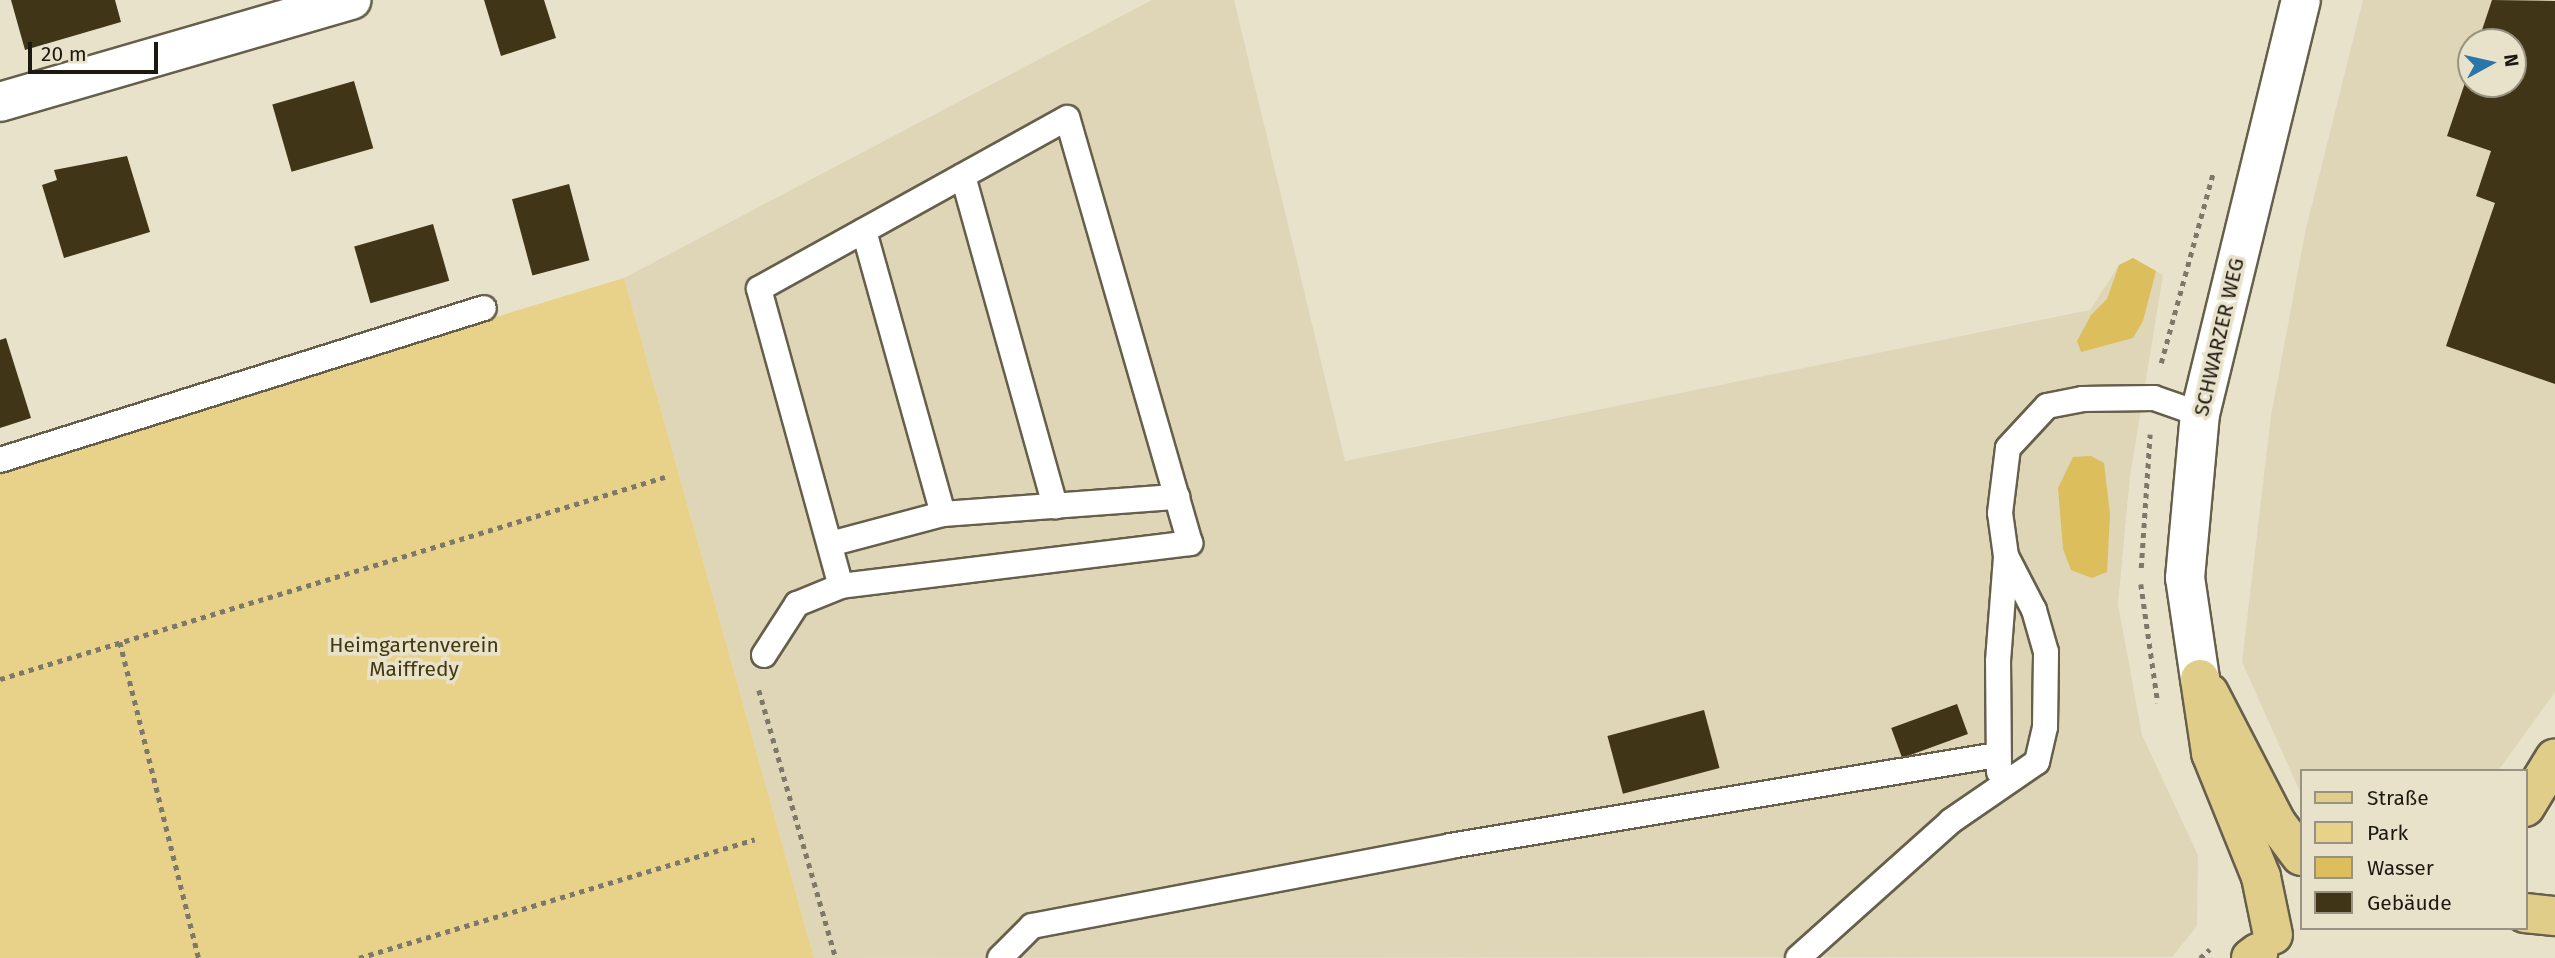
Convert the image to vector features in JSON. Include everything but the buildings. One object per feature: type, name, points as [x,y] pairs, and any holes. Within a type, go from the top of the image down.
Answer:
[{"type":"main road","points":[[2200,679],[2277,824],[2300,855]]},
{"type":"main road","points":[[2200,679],[2210,753],[2262,877],[2268,944]]},
{"type":"main road","points":[[2527,804],[2555,758]]},
{"type":"main road","points":[[2527,913],[2555,916]]},
{"type":"street","points":[[0,102],[351,0]]},
{"type":"street","name":"SCHWARZER WEG","points":[[2200,679],[2185,578],[2200,414],[2301,0]]},
{"type":"lane","points":[[764,655],[797,604],[841,586],[1190,543],[1067,118],[759,289],[841,586]]},
{"type":"lane","points":[[962,176],[1055,506]]},
{"type":"lane","points":[[864,231],[943,514]]},
{"type":"lane","points":[[0,460],[484,308]]},
{"type":"lane","points":[[2001,793],[1997,755],[2006,556],[2000,513],[2008,448],[2047,406],[2082,398],[2154,398],[2200,414]]},
{"type":"lane","points":[[830,544],[943,514],[1177,497]]},
{"type":"lane","points":[[1798,958],[1951,821],[2001,793],[2037,762],[2045,727],[2046,652],[2034,610],[2006,556]]},
{"type":"lane","points":[[1000,958],[1031,926],[1450,846],[1997,755]]},
{"type":"path","points":[[0,679],[665,477]]},
{"type":"path","points":[[120,642],[199,958]]},
{"type":"path","points":[[764,655],[754,671],[836,958]]},
{"type":"path","points":[[359,958],[755,839]]},
{"type":"shaded area","points":[[1152,0],[1234,0],[1345,461],[2090,310],[2119,265],[2133,258],[2163,275],[2130,476],[2118,604],[2142,735],[2198,855],[2197,926],[2172,957],[814,958],[624,278]]},
{"type":"shaded area","points":[[2363,0],[2555,0],[2555,692],[2499,769],[2300,769],[2300,792],[2242,662],[2271,416],[2305,233]]},
{"type":"green space","name":"Heimgartenverein Maiffredy","points":[[624,278],[814,958],[0,958],[0,468]]},
{"type":"water","points":[[2133,258],[2156,271],[2143,321],[2133,338],[2081,352],[2077,341],[2091,315],[2107,299],[2119,265]]},
{"type":"water","points":[[2091,456],[2104,463],[2110,514],[2107,572],[2092,578],[2071,570],[2063,549],[2058,488],[2073,457]]}]
